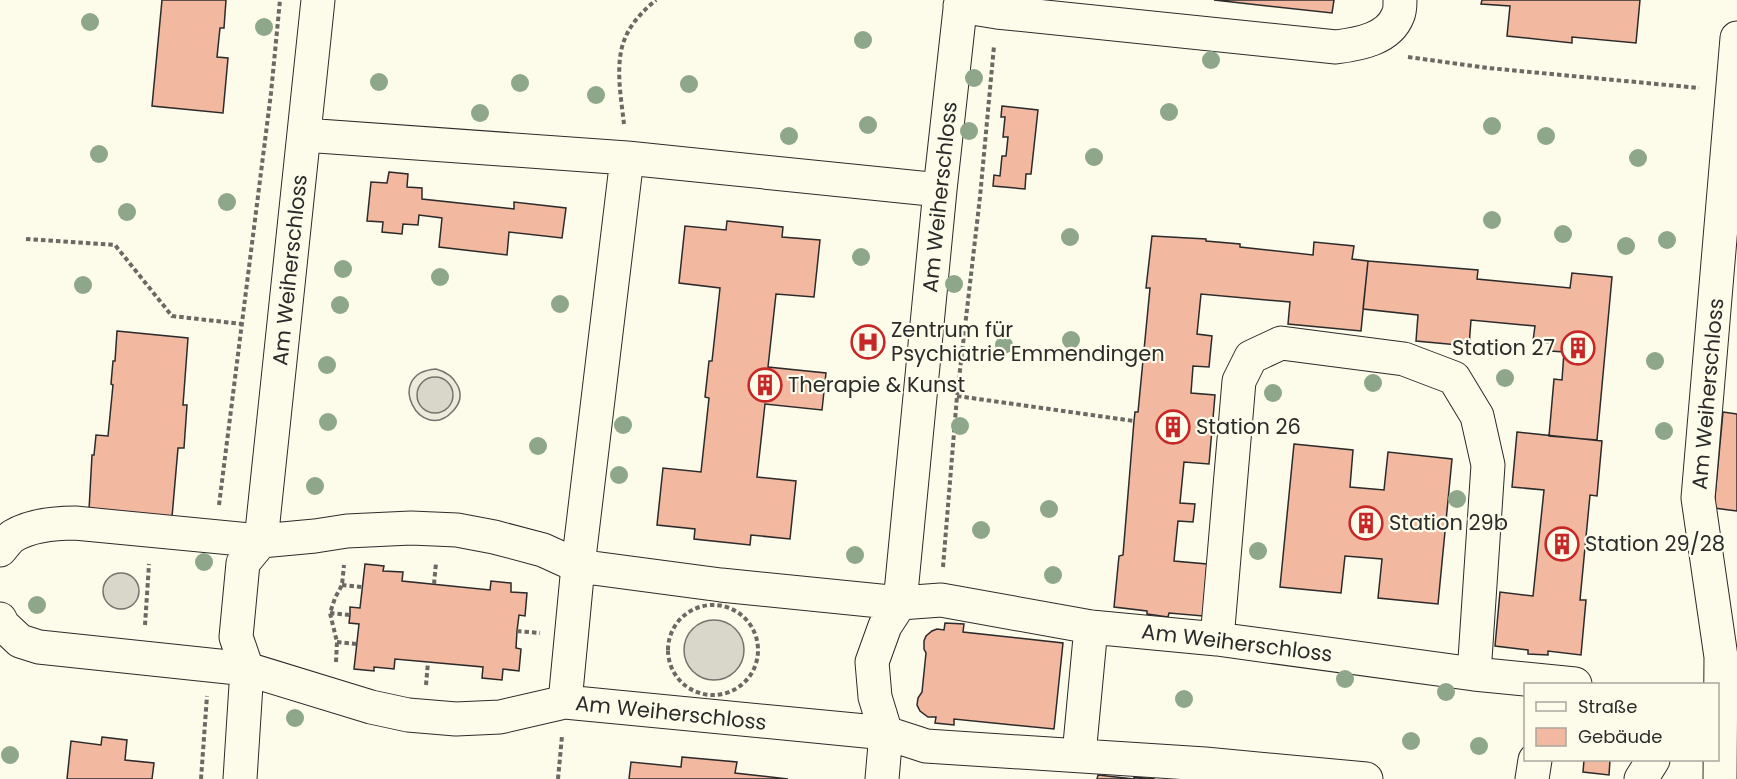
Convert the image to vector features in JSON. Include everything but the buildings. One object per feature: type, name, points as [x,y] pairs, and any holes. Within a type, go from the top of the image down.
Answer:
[{"type":"street","name":"Am Weiherschloss","points":[[261,540],[318,0]]},
{"type":"street","name":"Am Weiherschloss","points":[[882,779],[886,734],[875,697],[872,662],[885,626],[900,603],[940,190],[961,3],[997,12],[1336,47],[1354,45],[1387,30],[1398,14],[1400,0]]},
{"type":"street","name":"Am Weiherschloss","points":[[1724,756],[1721,657],[1698,498],[1724,317],[1732,91],[1737,38]]},
{"type":"street","points":[[304,135],[627,158],[940,190]]},
{"type":"street","points":[[565,702],[578,566],[627,158]]},
{"type":"street","points":[[1217,639],[1239,381],[1251,357],[1281,343],[1360,353],[1404,359],[1454,378],[1477,416],[1488,465],[1474,674]]},
{"type":"street","name":"Am Weiherschloss","points":[[0,550],[12,537],[35,527],[58,523],[261,540],[347,531],[411,528],[458,530],[543,550],[578,566],[721,585],[900,603],[941,600],[1091,627],[1217,639],[1547,683]]},
{"type":"street","points":[[240,779],[247,669],[236,637],[243,563],[261,540]]},
{"type":"street","name":"Am Weiherschloss","points":[[0,619],[3,625],[20,641],[39,647],[247,669],[371,707],[408,715],[456,719],[500,717],[565,702],[886,734],[926,746],[1079,755],[1204,771],[1366,779]]},
{"type":"street","points":[[1079,755],[1091,627]]},
{"type":"street","points":[[1532,779],[1535,761]]},
{"type":"street","points":[[1641,779],[1652,761]]},
{"type":"path","points":[[216,536],[271,93],[280,0]]},
{"type":"path","points":[[627,158],[618,68],[626,35],[644,11],[657,0]]},
{"type":"path","points":[[941,600],[957,396],[980,197],[997,12]]},
{"type":"path","points":[[1406,57],[1488,68],[1732,91]]},
{"type":"path","points":[[26,238],[115,245],[172,316],[242,324]]},
{"type":"path","points":[[957,396],[1134,421]]},
{"type":"path","points":[[143,658],[152,530]]},
{"type":"path","points":[[333,694],[337,642],[330,613],[342,585],[347,531]]},
{"type":"path","points":[[342,585],[363,587]]},
{"type":"path","points":[[718,604],[732,608],[744,616],[753,627],[758,640],[755,668],[747,681],[736,690],[708,695],[693,691],[681,681],[672,668],[668,653],[670,637],[677,623],[688,612],[702,605],[718,604]]},
{"type":"path","points":[[330,613],[350,615]]},
{"type":"path","points":[[517,631],[545,633]]},
{"type":"path","points":[[337,642],[357,644]]},
{"type":"path","points":[[201,779],[209,666]]},
{"type":"path","points":[[558,779],[565,702]]},
{"type":"shaded area","points":[[436,369],[454,380],[460,392],[460,398],[453,411],[441,419],[429,420],[419,414],[412,405],[409,393],[411,382],[420,373]]},
{"type":"shaded area","points":[[435,377],[447,383],[453,395],[447,407],[435,413],[423,407],[417,395],[423,383]]},
{"type":"shaded area","points":[[121,573],[133,579],[139,591],[133,603],[121,609],[109,603],[103,591],[109,579]]},
{"type":"shaded area","points":[[714,620],[731,625],[739,633],[744,650],[739,667],[731,675],[714,680],[697,675],[689,667],[684,650],[689,633],[697,625]]},
{"type":"place","name":"Zentrum für Psychiatrie Emmendingen","points":[[868,342]]},
{"type":"place","name":"Station 27","points":[[1578,348]]},
{"type":"place","name":"Therapie & Kunst","points":[[765,385]]},
{"type":"place","name":"Station 26","points":[[1173,427]]},
{"type":"place","name":"Station 29b","points":[[1366,523]]},
{"type":"place","name":"Station 29/28","points":[[1562,544]]}]
